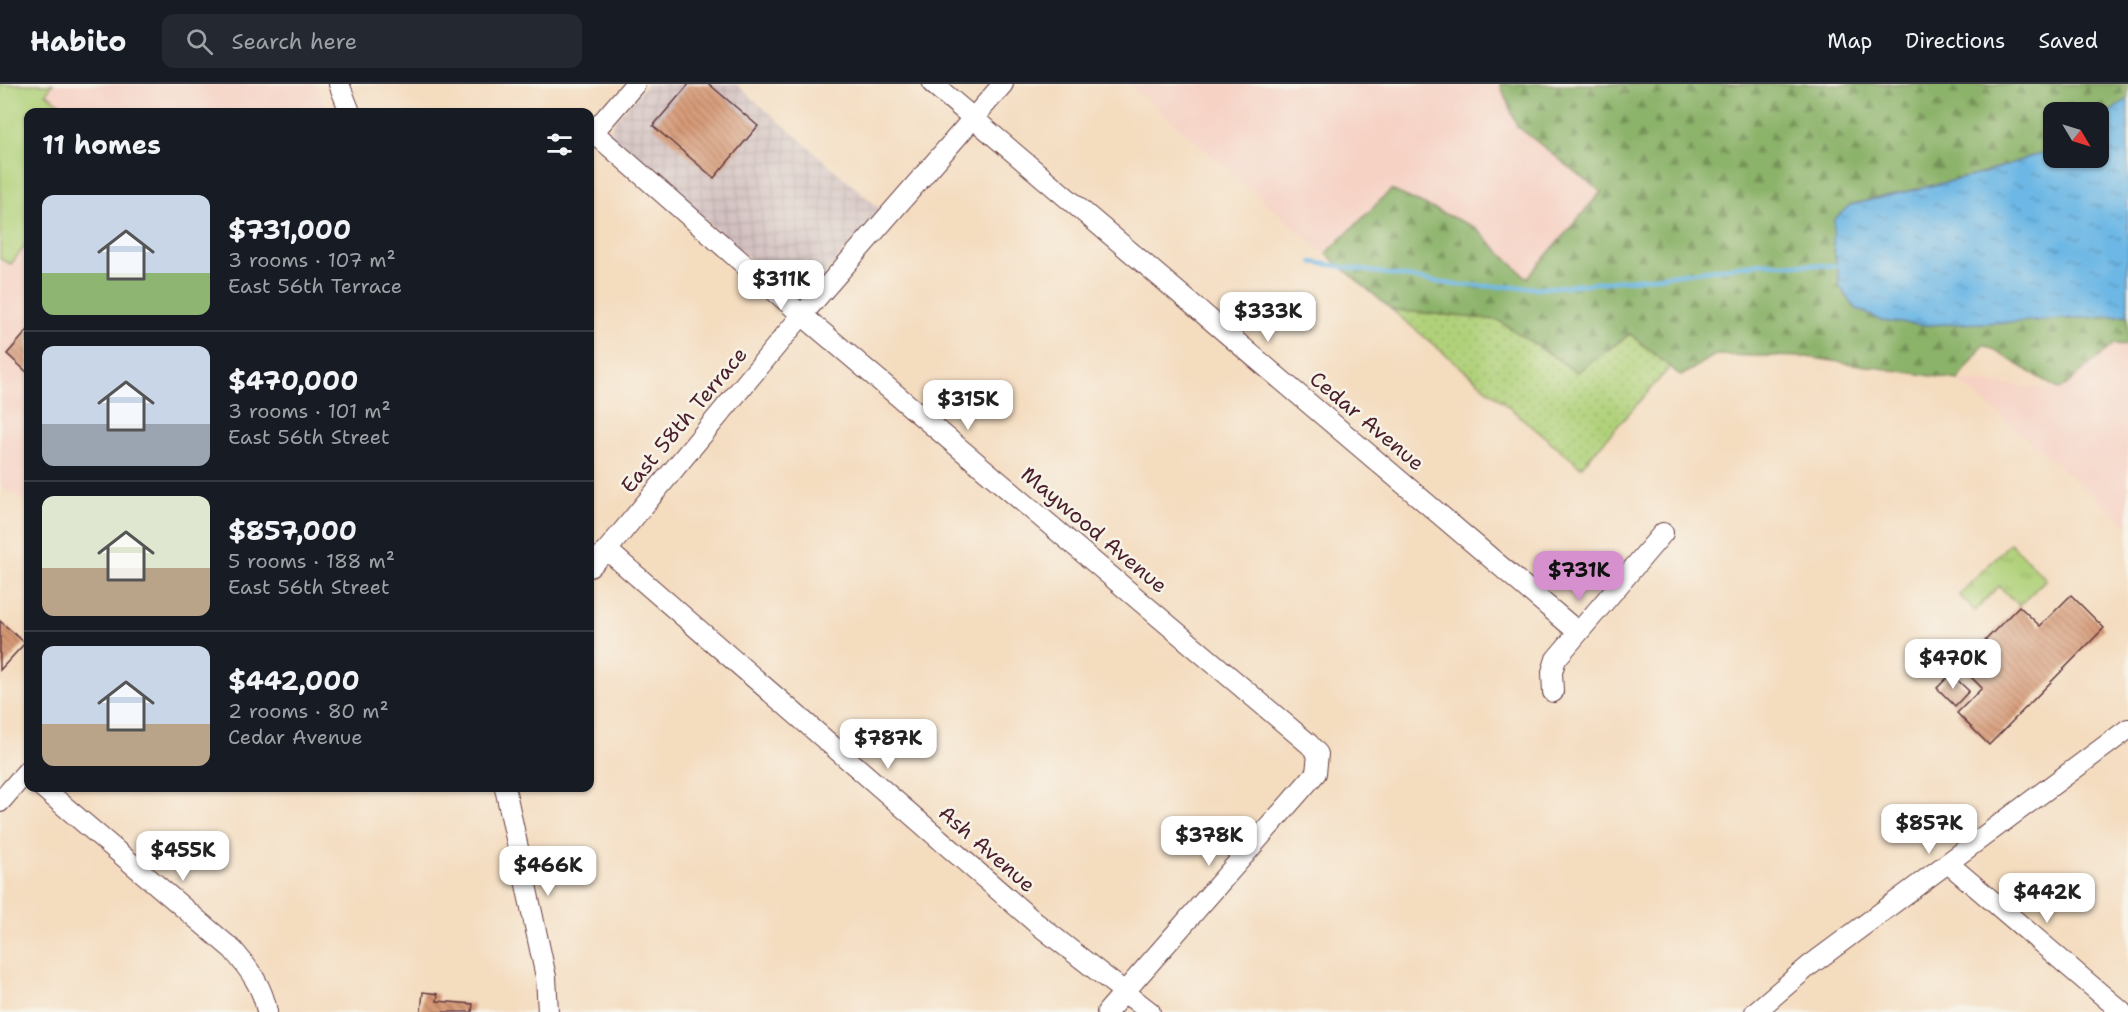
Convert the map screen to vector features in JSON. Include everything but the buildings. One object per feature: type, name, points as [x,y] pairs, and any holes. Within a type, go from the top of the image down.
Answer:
[{"type":"street","points":[[339,84],[348,108]]},
{"type":"street","points":[[594,131],[635,84]]},
{"type":"street","name":"Cedar Avenue","points":[[933,84],[1578,632]]},
{"type":"street","name":"East 58th Terrace","points":[[594,563],[802,315],[1004,84]]},
{"type":"street","name":"Maywood Avenue","points":[[594,137],[1318,754],[1316,773],[1126,992]]},
{"type":"street","points":[[1553,692],[1552,672],[1556,659],[1663,533]]},
{"type":"street","name":"Ash Avenue","points":[[607,550],[1036,923],[1150,1012]]},
{"type":"street","points":[[1755,1012],[1809,966],[2128,729]]},
{"type":"street","points":[[0,802],[24,777]]},
{"type":"street","points":[[48,792],[233,950],[253,974],[265,1000],[267,1012]]},
{"type":"street","points":[[506,792],[546,977],[548,1012]]},
{"type":"street","points":[[1949,864],[2122,1012]]},
{"type":"street","points":[[1107,1012],[1126,992]]},
{"type":"shaded area","points":[[0,84],[316,84],[326,108],[24,108],[24,500],[0,485]]},
{"type":"shaded area","points":[[647,84],[736,84],[881,210],[805,296],[799,298],[791,295],[612,139],[610,133],[614,121]]},
{"type":"shaded area","points":[[1129,84],[1500,84],[1517,126],[1601,192],[1528,279],[1474,227],[1391,190],[1325,254]]},
{"type":"shaded area","points":[[2114,344],[2128,345],[2128,525],[1958,380],[2060,390]]},
{"type":"green space","points":[[0,84],[53,84],[46,93],[65,108],[24,108],[24,247],[11,264],[0,259]]},
{"type":"green space","points":[[1500,84],[2128,84],[2128,99],[2109,113],[2109,102],[2043,102],[2043,152],[1981,174],[1850,205],[1833,243],[1840,287],[2013,322],[2128,315],[2128,345],[2114,344],[2060,390],[1984,344],[1958,380],[1807,357],[1715,355],[1681,376],[1630,334],[1577,372],[1498,320],[1392,310],[1326,254],[1391,190],[1474,227],[1527,278],[1601,192],[1517,126]]},
{"type":"green space","points":[[1392,310],[1498,320],[1577,372],[1630,334],[1670,367],[1581,467]]},
{"type":"green space","points":[[2010,543],[2046,579],[2019,606],[1999,586],[1975,611],[1959,595]]},
{"type":"water","points":[[2128,99],[2128,315],[1922,325],[1882,321],[1855,308],[1840,287],[1833,243],[1834,220],[1850,205],[1981,174],[2043,152],[2043,168],[2109,168],[2109,113]]},
{"type":"waterway","points":[[1312,262],[1457,285],[1543,288],[1648,278],[1763,263],[1837,266]]}]
